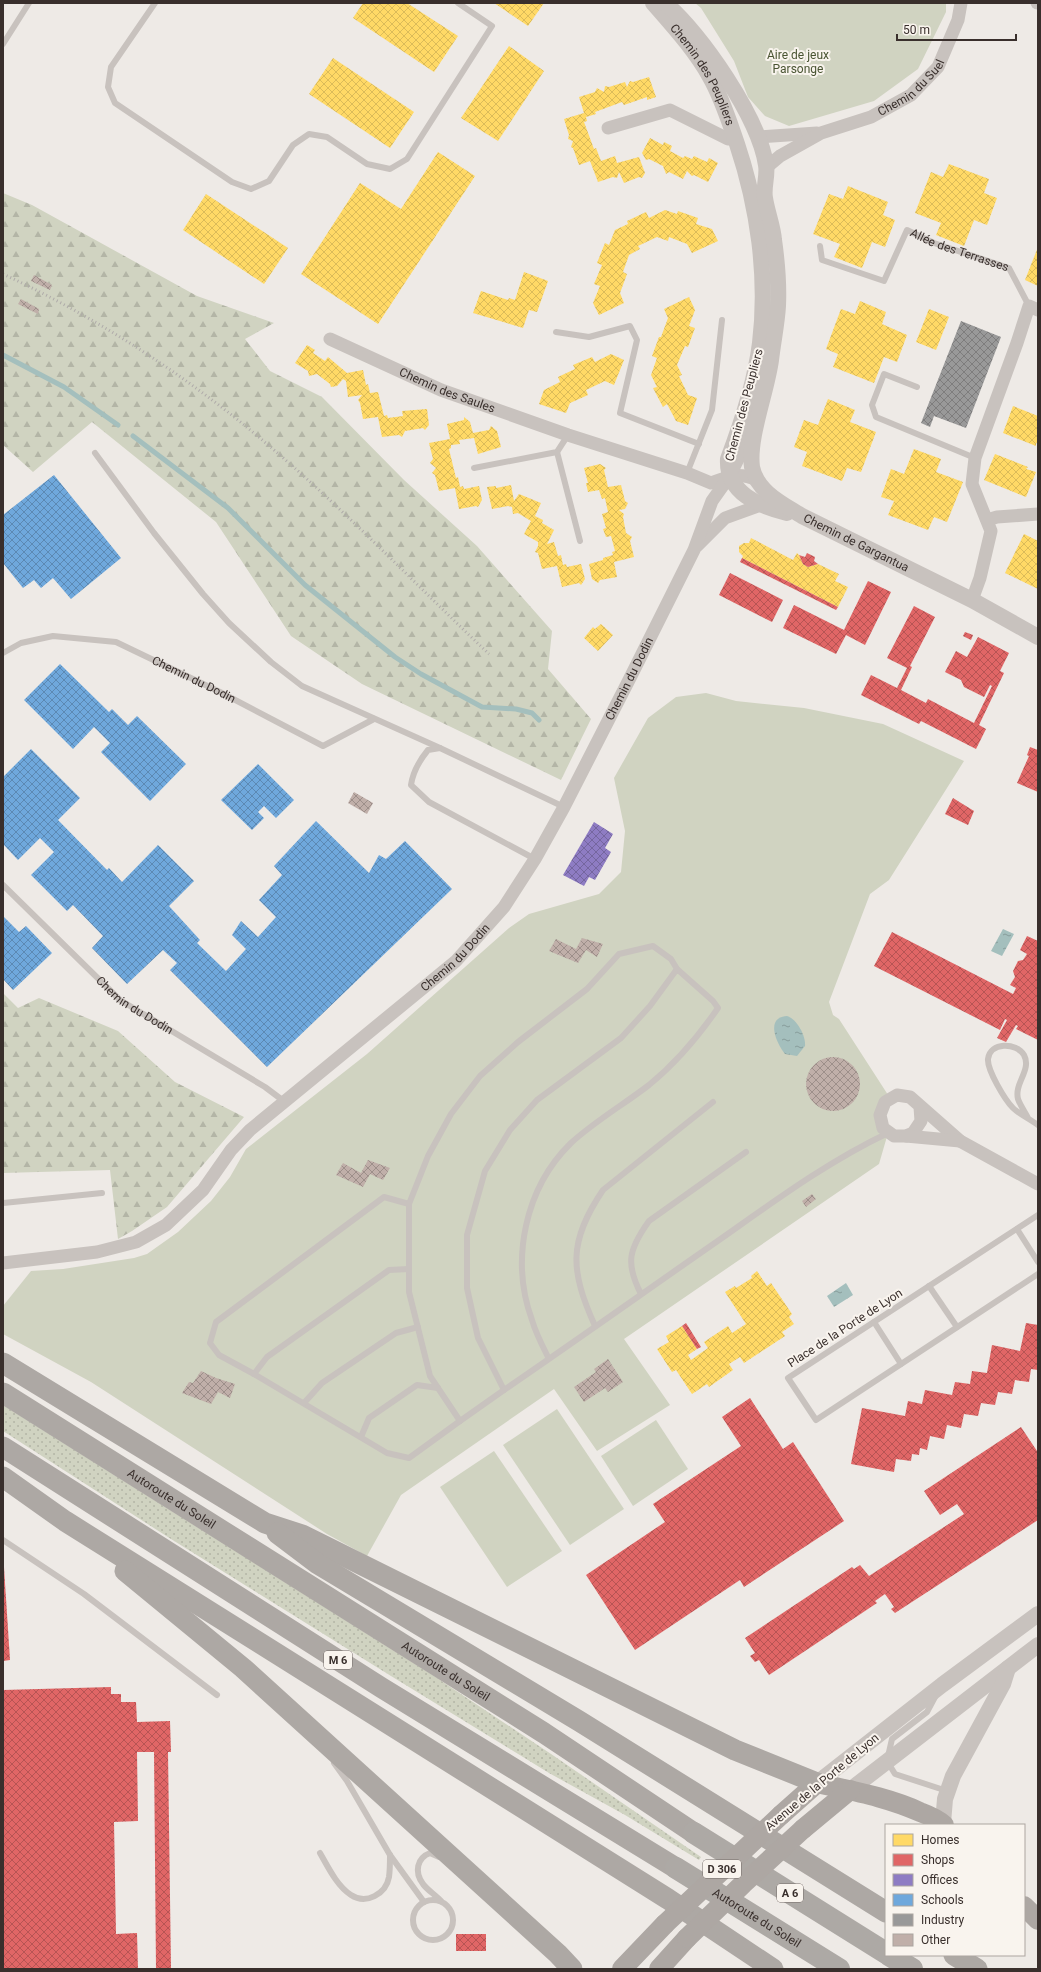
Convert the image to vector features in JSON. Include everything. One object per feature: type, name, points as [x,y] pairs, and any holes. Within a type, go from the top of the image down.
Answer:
[{"type":"highway","points":[[3,1362],[265,1523],[318,1564],[586,1725],[885,1911]]},
{"type":"highway","name":"Autoroute du Soleil","points":[[3,1393],[538,1729],[694,1833],[885,1952]]},
{"type":"highway","name":"Autoroute du Soleil","points":[[3,1447],[382,1688],[839,1969]]},
{"type":"highway","points":[[3,1477],[65,1521],[662,1895],[773,1969]]},
{"type":"highway","points":[[65,1521],[243,1668],[558,1954],[572,1969]]},
{"type":"highway","points":[[265,1523],[302,1535],[734,1750],[817,1783]]},
{"type":"highway","points":[[891,1956],[912,1969]]},
{"type":"highway","points":[[956,1956],[977,1969]]},
{"type":"main road","points":[[817,1783],[871,1794],[904,1804],[943,1824]]},
{"type":"main road","name":"Avenue de la Porte de Lyon","points":[[622,1969],[665,1924],[817,1783]]},
{"type":"main road","name":"Avenue de la Porte de Lyon","points":[[659,1969],[687,1938],[803,1829],[850,1790]]},
{"type":"main road","points":[[1025,1907],[1038,1920]]},
{"type":"street","name":"Chemin des Peupliers","points":[[653,3],[694,52],[710,76],[721,97],[740,154],[752,198],[760,250],[763,290],[760,343],[742,421],[728,459],[729,477],[738,491],[753,502],[802,516]]},
{"type":"street","name":"Chemin des Peupliers","points":[[665,3],[681,16],[713,58],[758,137],[767,166],[765,197],[774,238],[778,293],[769,374],[764,395]]},
{"type":"street","name":"Chemin du Suel","points":[[767,166],[780,156],[821,133],[871,117],[911,95],[938,67],[958,20],[961,3]]},
{"type":"street","points":[[608,128],[670,110],[728,139],[734,137]]},
{"type":"street","name":"Chemin du Suel","points":[[758,137],[821,133]]},
{"type":"street","points":[[758,137],[740,154],[767,166]]},
{"type":"street","name":"Allée des Terrasses","points":[[972,600],[980,578],[991,531],[972,484],[975,458],[1017,343],[1034,308]]},
{"type":"street","name":"Chemin des Saules","points":[[330,339],[441,390],[568,435],[687,473],[711,483],[729,477],[742,475],[757,480]]},
{"type":"street","name":"Chemin du Dodin","points":[[4,1266],[97,1252],[136,1242],[160,1228],[203,1190],[231,1150],[250,1130],[456,961],[504,907],[535,859],[564,807],[694,550],[712,501],[729,477],[738,459],[753,418],[764,395]]},
{"type":"street","name":"Chemin de Gargantua","points":[[764,395],[751,448],[752,467],[757,480],[766,492],[778,502],[802,516],[972,600],[1038,637]]},
{"type":"street","name":"Chemin du Dodin","points":[[694,550],[725,518],[761,505]]},
{"type":"street","points":[[987,520],[997,517],[1038,514]]},
{"type":"street","points":[[960,1141],[894,1136],[888,1133],[883,1128],[880,1115],[885,1102],[897,1095],[904,1095],[916,1101],[920,1107],[960,1141],[1038,1184]]},
{"type":"street","points":[[906,1136],[918,1128],[922,1114],[920,1107]]},
{"type":"street","name":"Avenue de la Porte de Lyon","points":[[817,1783],[942,1685],[1038,1614]]},
{"type":"street","name":"Avenue de la Porte de Lyon","points":[[850,1790],[1038,1645]]},
{"type":"street","points":[[943,1824],[947,1791],[1003,1684],[1008,1668]]},
{"type":"lane","points":[[3,44],[29,3]]},
{"type":"lane","points":[[155,3],[111,67],[108,87],[115,103],[232,182],[251,188],[269,181],[293,145],[309,134],[327,137],[367,164],[390,169],[407,159],[492,26],[458,3]]},
{"type":"lane","name":"Allée des Terrasses","points":[[820,246],[822,260],[884,280],[907,230],[934,243],[1009,268],[1034,308]]},
{"type":"lane","points":[[687,473],[700,444],[712,410],[722,320]]},
{"type":"lane","points":[[556,332],[589,337],[630,326],[637,340],[620,413],[700,444]]},
{"type":"lane","points":[[917,387],[884,374],[872,405],[876,416],[975,458]]},
{"type":"lane","points":[[474,468],[557,452],[568,435]]},
{"type":"lane","points":[[557,452],[580,541]]},
{"type":"lane","points":[[95,453],[154,533],[203,594],[229,623],[271,662],[302,686],[440,748],[564,807]]},
{"type":"lane","name":"Chemin du Dodin","points":[[3,653],[21,643],[53,636],[116,642],[220,692],[323,746],[374,719]]},
{"type":"lane","points":[[440,748],[428,750],[412,774],[411,785],[429,802],[535,859]]},
{"type":"lane","name":"Chemin du Dodin","points":[[3,885],[120,1000],[265,1087],[286,1102]]},
{"type":"lane","points":[[460,1421],[430,1376],[409,1292],[409,1204],[428,1156],[451,1114],[480,1076],[518,1042],[587,988],[619,954],[653,946],[671,959],[678,968],[713,1001],[718,1008],[698,1037],[674,1062],[650,1084],[596,1121],[570,1144],[555,1163],[541,1185],[531,1208],[523,1236],[522,1264],[524,1292],[531,1320],[549,1359]]},
{"type":"lane","points":[[504,1390],[478,1338],[467,1288],[467,1235],[485,1171],[510,1130],[537,1100],[621,1038],[650,1006],[678,968]]},
{"type":"lane","points":[[1028,1118],[1018,1098],[1019,1086],[1027,1064],[1026,1059],[1018,1049],[1011,1046],[1002,1045],[993,1050],[988,1058],[988,1065],[994,1079],[1012,1108],[1038,1125]]},
{"type":"lane","points":[[595,1326],[584,1302],[579,1282],[577,1260],[577,1246],[581,1230],[591,1208],[603,1190],[713,1102]]},
{"type":"lane","points":[[409,1204],[384,1198],[216,1322],[210,1343],[219,1355],[304,1403],[387,1453],[409,1458],[595,1326],[807,1179],[888,1133]]},
{"type":"lane","points":[[641,1294],[633,1278],[630,1264],[632,1251],[638,1236],[649,1221],[746,1152]]},
{"type":"lane","points":[[3,1203],[102,1193]]},
{"type":"lane","name":"Place de la Porte de Lyon","points":[[1038,1215],[788,1378],[816,1420],[1038,1274]]},
{"type":"lane","points":[[1017,1229],[1038,1262]]},
{"type":"lane","points":[[254,1374],[267,1357],[389,1270],[409,1269]]},
{"type":"lane","points":[[929,1286],[957,1327]]},
{"type":"lane","points":[[874,1322],[901,1364]]},
{"type":"lane","points":[[304,1403],[322,1384],[396,1333],[418,1327]]},
{"type":"lane","points":[[361,1437],[369,1418],[418,1386],[438,1388]]},
{"type":"lane","points":[[3,1540],[84,1594],[217,1695]]},
{"type":"lane","points":[[942,1685],[927,1712],[892,1739],[887,1760],[895,1774],[947,1791]]},
{"type":"lane","points":[[309,1728],[347,1781],[390,1855],[424,1902]]},
{"type":"lane","points":[[320,1853],[340,1884],[351,1896],[363,1900],[377,1895],[386,1884],[389,1877],[390,1855]]},
{"type":"lane","points":[[444,1903],[438,1900],[424,1902],[416,1909],[413,1922],[418,1934],[432,1940],[438,1940],[448,1934],[453,1923],[452,1912],[444,1903],[422,1883],[418,1870],[419,1861],[423,1856],[430,1853],[463,1869]]},
{"type":"green space","name":"Aire de jeux Parsonge","points":[[695,3],[946,3],[946,12],[918,69],[874,101],[789,126],[765,116],[748,97],[734,61],[701,8]]},
{"type":"green space","points":[[3,193],[32,205],[197,296],[274,323],[245,339],[270,371],[322,397],[404,480],[477,546],[552,631],[548,669],[591,719],[561,780],[362,684],[291,636],[216,522],[92,422],[33,472],[3,445]]},
{"type":"green space","points":[[706,693],[736,701],[804,708],[883,724],[964,761],[889,880],[870,894],[829,1002],[833,1015],[839,1019],[890,1098],[880,1115],[888,1133],[879,1164],[624,1339],[670,1405],[597,1451],[554,1389],[401,1495],[367,1556],[327,1534],[91,1382],[3,1334],[3,1306],[31,1271],[63,1269],[134,1258],[147,1254],[178,1232],[211,1201],[230,1177],[246,1149],[367,1054],[509,928],[529,914],[599,894],[621,872],[625,831],[614,778],[648,718],[676,697]]},
{"type":"green space","points":[[3,993],[18,1008],[39,998],[118,1031],[175,1082],[244,1117],[167,1207],[118,1239],[110,1170],[3,1173]]},
{"type":"green space","points":[[3,1405],[434,1676],[701,1857],[699,1860],[625,1815],[549,1773],[171,1539],[3,1431]]},
{"type":"green space","points":[[557,1409],[624,1509],[570,1545],[503,1445]]},
{"type":"green space","points":[[656,1420],[688,1469],[633,1506],[601,1456]]},
{"type":"green space","points":[[494,1451],[562,1551],[507,1587],[440,1487]]},
{"type":"water","points":[[1003,929],[1014,934],[1002,956],[991,951]]},
{"type":"water","points":[[787,1016],[791,1018],[800,1028],[805,1042],[805,1046],[797,1056],[785,1054],[778,1044],[774,1031],[776,1021],[780,1017]]},
{"type":"water","points":[[846,1283],[853,1295],[834,1307],[827,1296]]},
{"type":"building: Homes","points":[[363,3],[407,3],[458,36],[434,72],[353,18]]},
{"type":"building: Homes","points":[[494,3],[544,3],[528,26]]},
{"type":"building: Homes","points":[[509,46],[544,71],[498,141],[461,118]]},
{"type":"building: Homes","points":[[333,58],[414,112],[390,148],[309,94]]},
{"type":"building: Homes","points":[[649,77],[656,97],[647,100],[647,97],[624,105],[622,102],[586,117],[587,121],[584,122],[594,149],[596,148],[601,161],[615,156],[617,163],[639,157],[645,173],[642,178],[639,177],[624,183],[619,172],[617,178],[613,177],[598,182],[590,161],[579,165],[573,148],[571,147],[573,141],[568,139],[569,135],[564,119],[584,113],[579,97],[595,92],[597,88],[604,92],[605,86],[609,87],[625,82],[627,87],[630,81],[633,82]]},
{"type":"building: Homes","points":[[650,138],[663,145],[664,142],[672,146],[670,151],[683,158],[685,156],[692,159],[694,156],[707,162],[709,158],[718,163],[708,182],[694,175],[692,176],[687,171],[683,179],[669,172],[666,174],[663,166],[649,159],[646,160],[642,153]]},
{"type":"building: Homes","points":[[438,152],[475,176],[378,324],[301,274],[360,183],[401,209]]},
{"type":"building: Homes","points":[[949,164],[989,179],[984,193],[997,198],[987,225],[974,220],[964,246],[936,235],[941,223],[915,213],[931,172],[943,177]]},
{"type":"building: Homes","points":[[848,186],[888,202],[883,215],[895,220],[885,247],[872,242],[862,268],[834,257],[840,244],[813,234],[829,194],[843,199]]},
{"type":"building: Homes","points":[[206,194],[288,248],[264,284],[183,230]]},
{"type":"building: Homes","points":[[665,210],[677,214],[678,211],[698,218],[696,224],[712,229],[718,241],[692,253],[687,244],[669,237],[668,241],[657,237],[638,246],[640,249],[629,255],[623,272],[627,274],[620,293],[624,303],[599,315],[593,303],[600,286],[594,284],[602,265],[597,263],[605,243],[609,245],[615,230],[628,224],[627,221],[646,212],[649,218]]},
{"type":"building: Homes","points":[[1038,247],[1038,286],[1025,280]]},
{"type":"building: Homes","points":[[524,272],[548,281],[537,312],[529,310],[523,328],[473,313],[481,291],[508,300],[509,298],[515,300]]},
{"type":"building: Homes","points":[[689,297],[695,310],[689,326],[695,328],[688,347],[685,346],[677,365],[682,375],[679,376],[688,395],[697,398],[688,425],[676,421],[667,404],[663,407],[653,388],[657,387],[651,375],[657,358],[652,356],[668,318],[664,309]]},
{"type":"building: Homes","points":[[860,301],[886,312],[882,324],[907,335],[897,362],[884,357],[874,383],[833,367],[838,354],[826,349],[841,309],[855,314]]},
{"type":"building: Homes","points":[[929,309],[949,317],[936,350],[916,342]]},
{"type":"building: Homes","points":[[307,345],[315,350],[313,353],[325,361],[328,357],[347,373],[363,370],[366,385],[368,384],[370,393],[378,392],[384,416],[387,415],[388,418],[403,416],[402,411],[427,409],[429,425],[425,430],[423,428],[405,431],[402,437],[399,435],[382,437],[378,417],[363,419],[358,400],[362,395],[348,397],[346,381],[343,379],[337,386],[331,387],[330,384],[317,374],[309,376],[308,371],[295,363]]},
{"type":"building: Homes","points":[[611,354],[624,360],[614,385],[605,381],[586,390],[588,395],[570,403],[566,413],[539,404],[544,390],[560,382],[558,377],[575,369],[573,365],[592,357],[595,362]]},
{"type":"building: Homes","points":[[828,399],[855,410],[850,422],[876,432],[861,472],[847,468],[842,481],[802,466],[807,452],[794,447],[804,420],[818,425]]},
{"type":"building: Homes","points":[[1013,406],[1038,416],[1038,444],[1036,443],[1036,446],[1003,433]]},
{"type":"building: Homes","points":[[464,417],[470,422],[473,433],[489,430],[491,426],[497,431],[501,447],[478,454],[474,438],[459,440],[460,444],[451,445],[451,448],[449,449],[456,478],[458,477],[460,487],[463,486],[464,489],[479,486],[482,500],[478,507],[476,506],[459,509],[455,488],[439,491],[435,475],[432,473],[436,468],[430,463],[433,459],[429,443],[450,439],[447,424],[464,420]]},
{"type":"building: Homes","points":[[914,449],[941,459],[936,472],[963,482],[947,522],[934,517],[928,530],[888,515],[894,501],[881,497],[891,469],[904,474]]},
{"type":"building: Homes","points":[[995,454],[1028,467],[1026,469],[1036,472],[1026,497],[984,480]]},
{"type":"building: Homes","points":[[600,464],[606,468],[604,470],[608,487],[621,485],[625,501],[628,503],[625,509],[619,510],[624,514],[623,517],[626,533],[632,537],[630,541],[634,557],[614,562],[617,577],[600,580],[598,583],[592,579],[589,564],[613,555],[612,552],[615,551],[611,536],[606,537],[603,529],[606,528],[602,514],[608,512],[605,498],[602,499],[599,490],[588,492],[586,483],[588,483],[584,468]]},
{"type":"building: Homes","points":[[511,485],[514,501],[519,494],[541,503],[535,516],[543,520],[542,523],[554,530],[547,544],[554,542],[558,556],[561,555],[563,565],[566,564],[567,567],[581,564],[585,579],[581,585],[579,583],[562,587],[557,566],[542,569],[538,553],[535,552],[538,542],[524,534],[531,521],[518,513],[513,514],[512,507],[508,506],[492,509],[487,487],[496,486],[496,488]]},
{"type":"building: Homes","points":[[1024,534],[1038,541],[1038,589],[1005,573]]},
{"type":"building: Homes","points":[[751,538],[793,560],[797,553],[803,564],[808,567],[818,564],[839,574],[835,581],[848,587],[838,607],[742,558],[743,556],[739,552],[739,546],[744,543],[749,543]]},
{"type":"building: Homes","points":[[601,624],[613,635],[598,651],[584,638],[593,627],[595,629]]},
{"type":"building: Homes","points":[[757,1271],[767,1286],[771,1283],[792,1314],[789,1317],[794,1324],[782,1332],[785,1336],[744,1363],[740,1357],[729,1364],[733,1370],[709,1387],[707,1384],[692,1394],[676,1370],[672,1372],[657,1349],[669,1342],[666,1336],[682,1326],[697,1349],[688,1355],[691,1360],[708,1348],[704,1342],[728,1326],[732,1333],[746,1324],[725,1292],[735,1286],[736,1288],[752,1278],[751,1276]]},
{"type":"building: Shops","points":[[807,553],[815,557],[814,561],[818,564],[808,567],[803,564],[799,555],[805,557]]},
{"type":"building: Shops","points":[[742,558],[838,607],[836,610],[740,562]]},
{"type":"building: Shops","points":[[730,573],[783,600],[772,622],[719,595]]},
{"type":"building: Shops","points":[[868,581],[891,592],[865,645],[846,635],[836,654],[783,628],[794,605],[844,630]]},
{"type":"building: Shops","points":[[914,606],[935,617],[910,666],[912,667],[901,690],[926,703],[928,699],[974,723],[992,686],[990,685],[984,697],[964,687],[961,680],[945,672],[956,651],[967,657],[978,637],[1009,653],[1000,671],[1004,673],[979,725],[986,729],[976,749],[921,721],[919,724],[861,695],[871,675],[897,688],[907,668],[887,658]]},
{"type":"building: Shops","points":[[965,632],[973,635],[971,640],[963,636]]},
{"type":"building: Shops","points":[[1030,747],[1038,750],[1038,792],[1017,783],[1029,756],[1027,755]]},
{"type":"building: Shops","points":[[953,798],[974,811],[968,825],[945,814]]},
{"type":"building: Shops","points":[[892,932],[1013,994],[1016,988],[1010,985],[1015,977],[1013,971],[1018,961],[1023,960],[1027,954],[1020,950],[1027,936],[1038,941],[1038,1040],[1016,1029],[1018,1026],[1016,1025],[1006,1042],[997,1038],[1007,1020],[1005,1019],[1000,1030],[874,966]]},
{"type":"building: Shops","points":[[686,1323],[701,1347],[697,1349],[682,1326]]},
{"type":"building: Shops","points":[[1026,1323],[1038,1325],[1038,1370],[1031,1369],[1029,1382],[1015,1380],[1012,1394],[998,1392],[995,1405],[981,1403],[978,1416],[964,1414],[961,1428],[947,1425],[944,1439],[930,1436],[927,1450],[920,1448],[919,1455],[912,1454],[911,1461],[896,1459],[894,1472],[851,1464],[862,1408],[905,1416],[908,1401],[922,1404],[925,1390],[952,1395],[955,1382],[970,1384],[972,1371],[987,1373],[992,1345],[1020,1351]]},
{"type":"building: Shops","points":[[750,1398],[783,1449],[793,1442],[844,1521],[744,1587],[740,1580],[635,1650],[586,1575],[665,1522],[653,1504],[741,1446],[722,1417]]},
{"type":"building: Shops","points":[[1021,1427],[1037,1451],[1038,1450],[1038,1520],[895,1613],[891,1609],[894,1607],[885,1594],[875,1601],[877,1603],[769,1675],[759,1660],[755,1662],[750,1656],[755,1653],[745,1638],[852,1567],[854,1569],[860,1565],[869,1576],[964,1514],[957,1504],[940,1515],[924,1491]]},
{"type":"building: Shops","points":[[3,1552],[10,1660],[3,1661]]},
{"type":"building: Shops","points":[[111,1687],[111,1694],[121,1694],[121,1702],[136,1702],[137,1722],[170,1721],[171,1752],[168,1752],[171,1969],[156,1969],[154,1752],[137,1752],[138,1821],[114,1822],[116,1934],[137,1933],[138,1969],[3,1969],[3,1690]]},
{"type":"building: Shops","points":[[456,1934],[486,1934],[486,1951],[456,1951]]},
{"type":"building: Offices","points":[[594,822],[613,834],[605,848],[611,852],[595,880],[589,877],[584,886],[563,875]]},
{"type":"building: Schools","points":[[54,475],[121,558],[71,599],[53,578],[41,588],[34,580],[23,588],[3,563],[3,515]]},
{"type":"building: Schools","points":[[60,664],[109,712],[112,709],[128,725],[137,716],[186,764],[150,801],[101,752],[110,743],[94,727],[73,749],[24,700]]},
{"type":"building: Schools","points":[[31,749],[80,798],[58,820],[107,870],[109,868],[122,882],[158,845],[194,881],[169,906],[200,940],[197,943],[226,971],[246,949],[232,935],[241,921],[258,937],[276,917],[259,900],[282,875],[274,866],[316,821],[369,873],[379,855],[386,859],[405,841],[452,889],[267,1067],[170,970],[177,963],[163,950],[127,984],[92,948],[103,936],[73,905],[67,911],[31,875],[54,852],[40,838],[18,860],[3,844],[3,777]]},
{"type":"building: Schools","points":[[258,764],[294,800],[276,818],[264,806],[258,812],[264,818],[252,830],[221,800]]},
{"type":"building: Schools","points":[[3,916],[19,932],[26,926],[52,953],[13,990],[3,979]]},
{"type":"building: Industry","points":[[961,321],[1001,337],[966,428],[934,416],[930,427],[921,423]]},
{"type":"building: Other","points":[[34,275],[52,285],[50,290],[31,281]]},
{"type":"building: Other","points":[[21,299],[39,309],[38,314],[18,304]]},
{"type":"building: Other","points":[[354,792],[373,803],[367,814],[348,803]]},
{"type":"building: Other","points":[[582,938],[603,944],[597,957],[586,950],[578,963],[549,951],[556,939],[576,949]]},
{"type":"building: Other","points":[[833,1057],[843,1059],[852,1065],[858,1074],[860,1084],[858,1094],[852,1103],[843,1109],[833,1111],[823,1109],[814,1103],[808,1094],[806,1084],[808,1074],[814,1065],[823,1059]]},
{"type":"building: Other","points":[[368,1160],[390,1168],[383,1180],[370,1174],[363,1187],[336,1175],[343,1163],[361,1173]]},
{"type":"building: Other","points":[[812,1194],[816,1199],[806,1207],[802,1201]]},
{"type":"building: Other","points":[[608,1359],[623,1382],[608,1392],[605,1388],[584,1402],[574,1387],[596,1372],[594,1369]]},
{"type":"building: Other","points":[[201,1371],[235,1384],[230,1398],[218,1392],[211,1404],[182,1393],[189,1382],[193,1383]]},
{"type":"waterway","points":[[3,355],[64,387],[118,425]]},
{"type":"waterway","points":[[133,436],[228,508],[305,585],[395,657],[421,674],[482,707],[516,709],[532,713],[539,720]]},
{"type":"railway","points":[[3,274],[73,310],[141,350],[237,419],[324,495],[489,654]]}]
